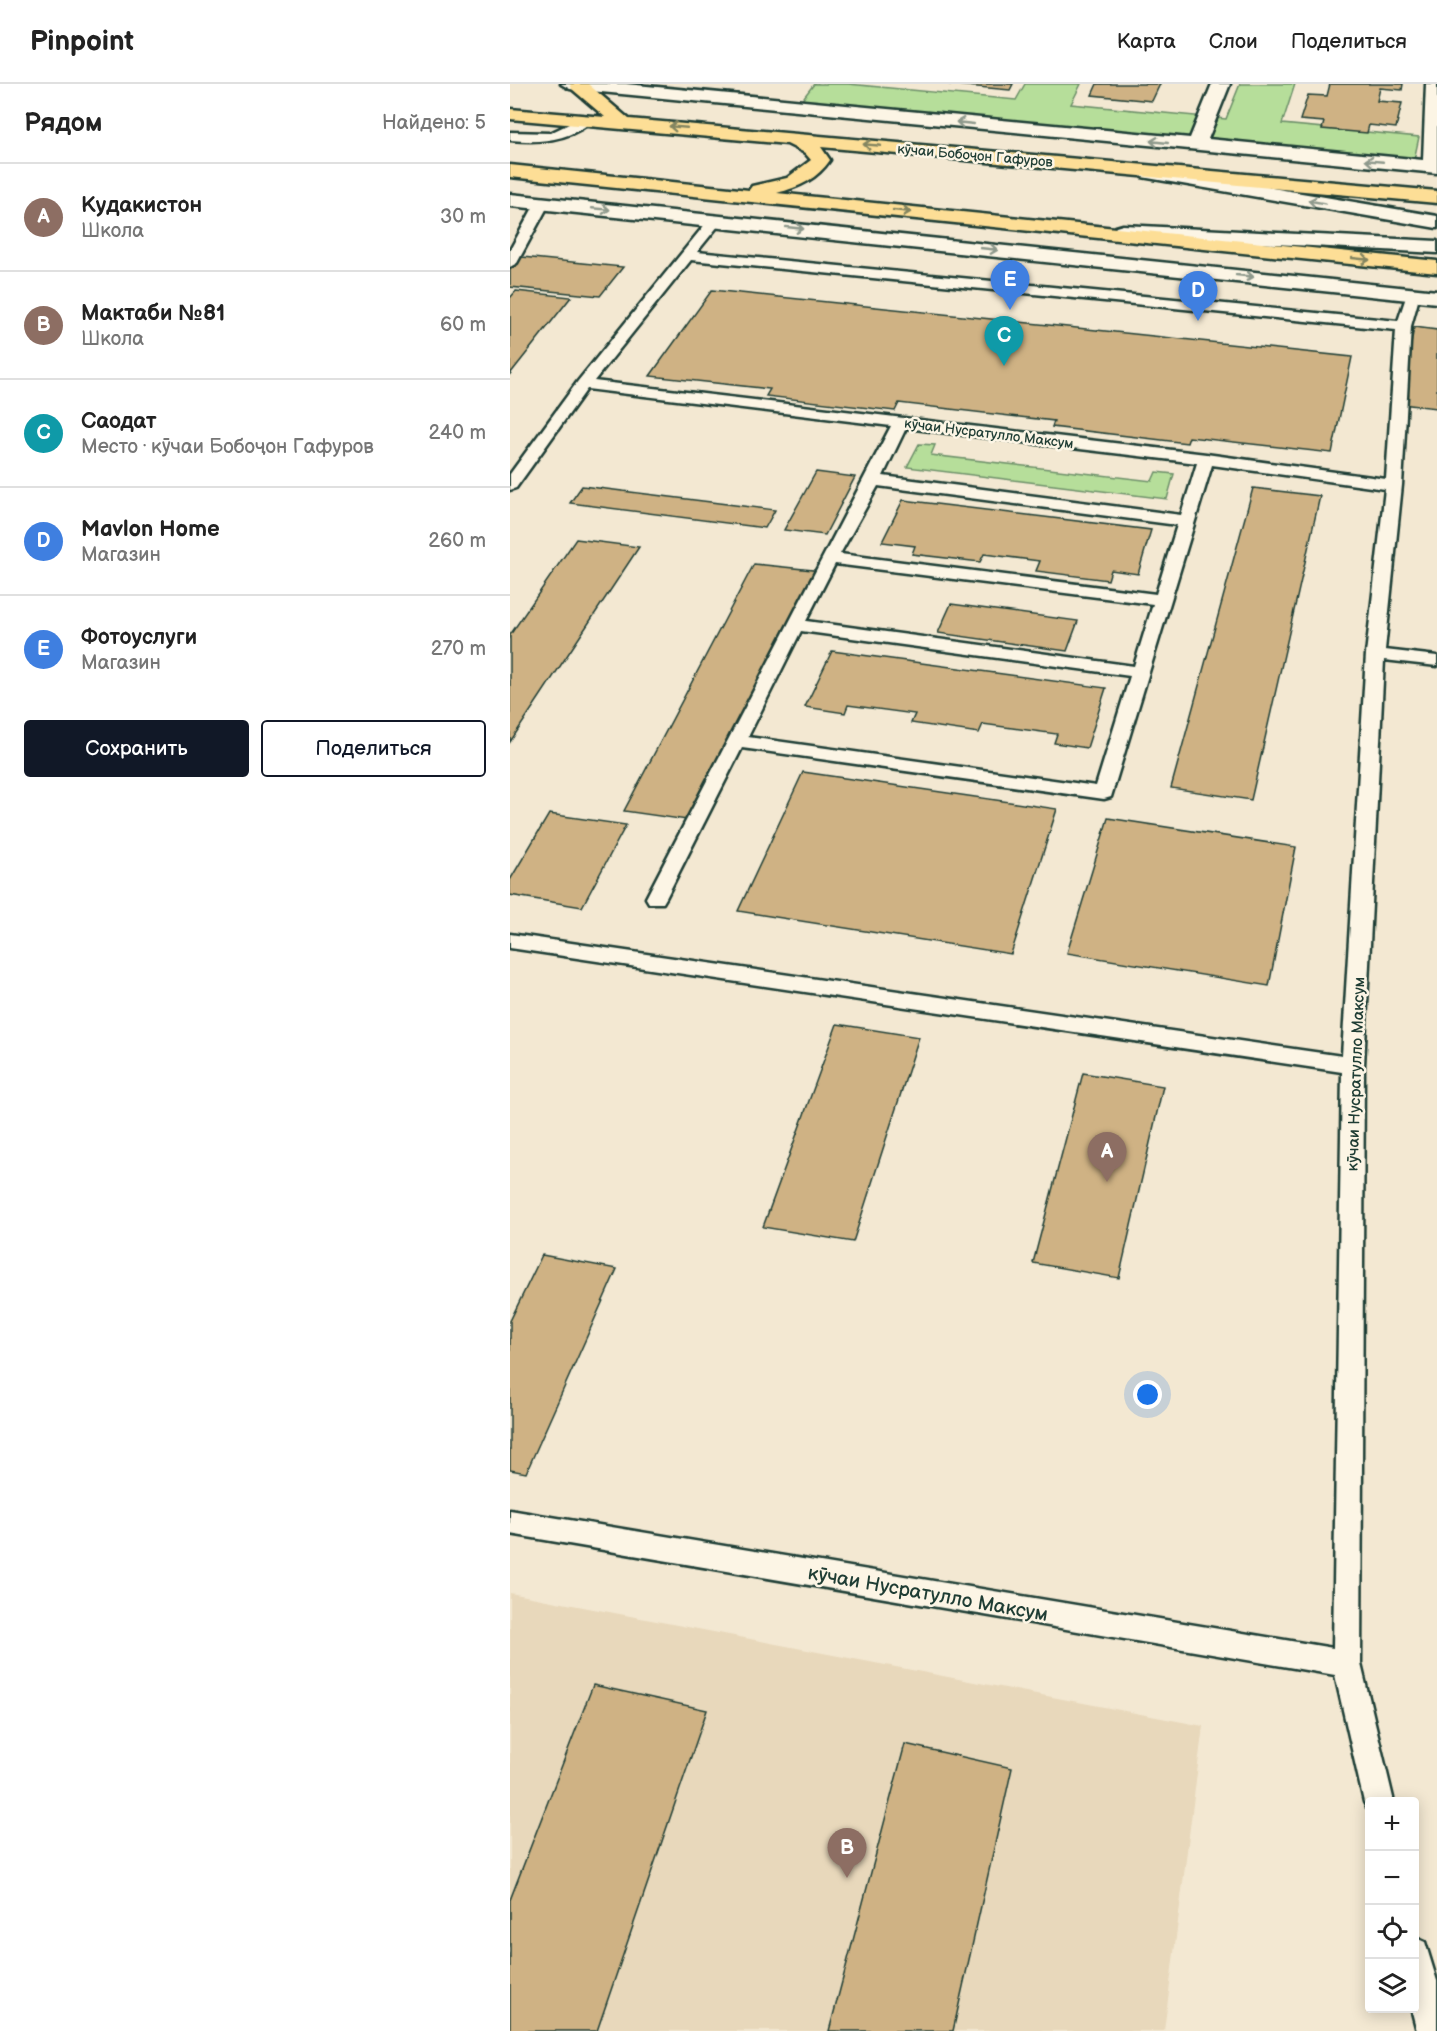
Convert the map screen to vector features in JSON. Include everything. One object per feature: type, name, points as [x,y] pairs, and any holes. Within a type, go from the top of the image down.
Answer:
[{"type":"main road","points":[[578,85],[622,122]]},
{"type":"main road","name":"кӯчаи Бобоҷон Гафуров","points":[[510,114],[622,122],[1118,168]]},
{"type":"main road","points":[[722,193],[794,183],[812,173],[821,160],[812,149],[788,138]]},
{"type":"main road","points":[[1118,168],[1262,179],[1437,197]]},
{"type":"main road","points":[[510,171],[1437,267]]},
{"type":"street","points":[[570,84],[1269,153],[1435,167],[1435,84]]},
{"type":"street","points":[[756,102],[770,84]]},
{"type":"street","points":[[1196,145],[1221,84]]},
{"type":"street","points":[[1262,179],[1269,153]]},
{"type":"street","name":"кӯчаи Бобоҷон Гафуров","points":[[1118,168],[1437,222]]},
{"type":"street","points":[[510,200],[1437,297]]},
{"type":"street","points":[[1073,228],[1437,247]]},
{"type":"lane","points":[[510,136],[551,138],[567,133],[586,120]]},
{"type":"lane","points":[[510,263],[542,204]]},
{"type":"lane","points":[[510,485],[584,384],[716,220]]},
{"type":"lane","points":[[687,255],[1404,326]]},
{"type":"lane","name":"кӯчаи Нусратулло Максум","points":[[1378,1797],[1347,1664],[1353,1066],[1375,654],[1394,485],[1404,326],[1413,294]]},
{"type":"lane","name":"кӯчаи Нусратулло Максум","points":[[584,384],[1206,459],[1394,485]]},
{"type":"lane","points":[[656,898],[829,558],[873,480],[900,423]]},
{"type":"lane","points":[[736,741],[1104,793],[1206,459]]},
{"type":"lane","points":[[873,480],[1187,521]]},
{"type":"lane","points":[[829,558],[1163,600]]},
{"type":"lane","points":[[795,625],[1141,672]]},
{"type":"lane","points":[[1375,654],[1437,661]]},
{"type":"lane","points":[[510,941],[1353,1066]]},
{"type":"lane","name":"кӯчаи Нусратулло Максум","points":[[510,1522],[1347,1664]]},
{"type":"lane","points":[[1415,1959],[1433,2031]]},
{"type":"shaded area","points":[[510,1593],[1203,1726],[1164,2031],[510,2031]]},
{"type":"green space","points":[[814,84],[848,84],[1016,100],[1025,84],[1081,84],[1071,104],[1226,119],[1240,84],[1295,84],[1282,124],[1419,137],[1414,160],[801,101]]},
{"type":"green space","points":[[919,444],[935,445],[931,455],[1152,481],[1156,472],[1174,474],[1167,499],[907,467]]},
{"type":"building","points":[[945,84],[1013,84],[1010,90]]},
{"type":"building","points":[[1097,84],[1160,84],[1152,101],[1092,95]]},
{"type":"building","points":[[1330,84],[1403,84],[1402,90],[1380,88],[1377,101],[1402,103],[1396,128],[1369,125],[1367,133],[1322,129],[1324,122],[1300,120],[1308,95],[1327,96]]},
{"type":"building","points":[[522,257],[623,267],[600,296],[510,287],[510,270]]},
{"type":"building","points":[[712,290],[1352,357],[1332,453],[1189,437],[1187,443],[1052,427],[1054,421],[899,403],[895,411],[766,396],[770,389],[650,376]]},
{"type":"building","points":[[516,291],[571,297],[510,374],[510,298]]},
{"type":"building","points":[[1414,327],[1437,330],[1437,408],[1401,404]]},
{"type":"building","points":[[816,472],[855,477],[825,535],[784,530]]},
{"type":"building","points":[[582,486],[775,510],[765,528],[570,503]]},
{"type":"building","points":[[1253,488],[1320,496],[1251,800],[1171,788]]},
{"type":"building","points":[[903,500],[1151,530],[1138,574],[1111,570],[1108,580],[1036,571],[1040,561],[984,554],[980,562],[912,554],[915,546],[882,542]]},
{"type":"building","points":[[576,539],[639,547],[510,742],[510,635]]},
{"type":"building","points":[[754,564],[822,571],[701,822],[624,811]]},
{"type":"building","points":[[951,604],[1078,621],[1067,651],[938,633]]},
{"type":"building","points":[[832,651],[1106,688],[1087,748],[1054,743],[1057,734],[983,724],[979,733],[911,723],[915,714],[848,705],[845,713],[805,707]]},
{"type":"building","points":[[803,772],[1057,809],[1011,954],[738,911]]},
{"type":"building","points":[[549,814],[626,825],[582,907],[510,895],[510,880]]},
{"type":"building","points":[[1108,818],[1296,847],[1269,986],[1067,953]]},
{"type":"building","points":[[837,1024],[919,1037],[853,1242],[763,1227]]},
{"type":"building","points":[[1083,1073],[1163,1086],[1119,1278],[1033,1263]]},
{"type":"building","points":[[542,1255],[617,1269],[526,1473],[510,1470],[510,1321]]},
{"type":"building","points":[[593,1685],[707,1710],[597,2031],[510,2031],[510,1900]]},
{"type":"building","points":[[905,1744],[1012,1768],[953,2031],[829,2031]]},
{"type":"place","name":"Фотоуслуги","points":[[1010,310]]},
{"type":"place","name":"Mavlon Home","points":[[1198,321]]},
{"type":"place","name":"Саодат","points":[[1004,366]]},
{"type":"place","name":"Кудакистон","points":[[1107,1182]]},
{"type":"place","name":"Мактаби №81","points":[[847,1878]]}]
